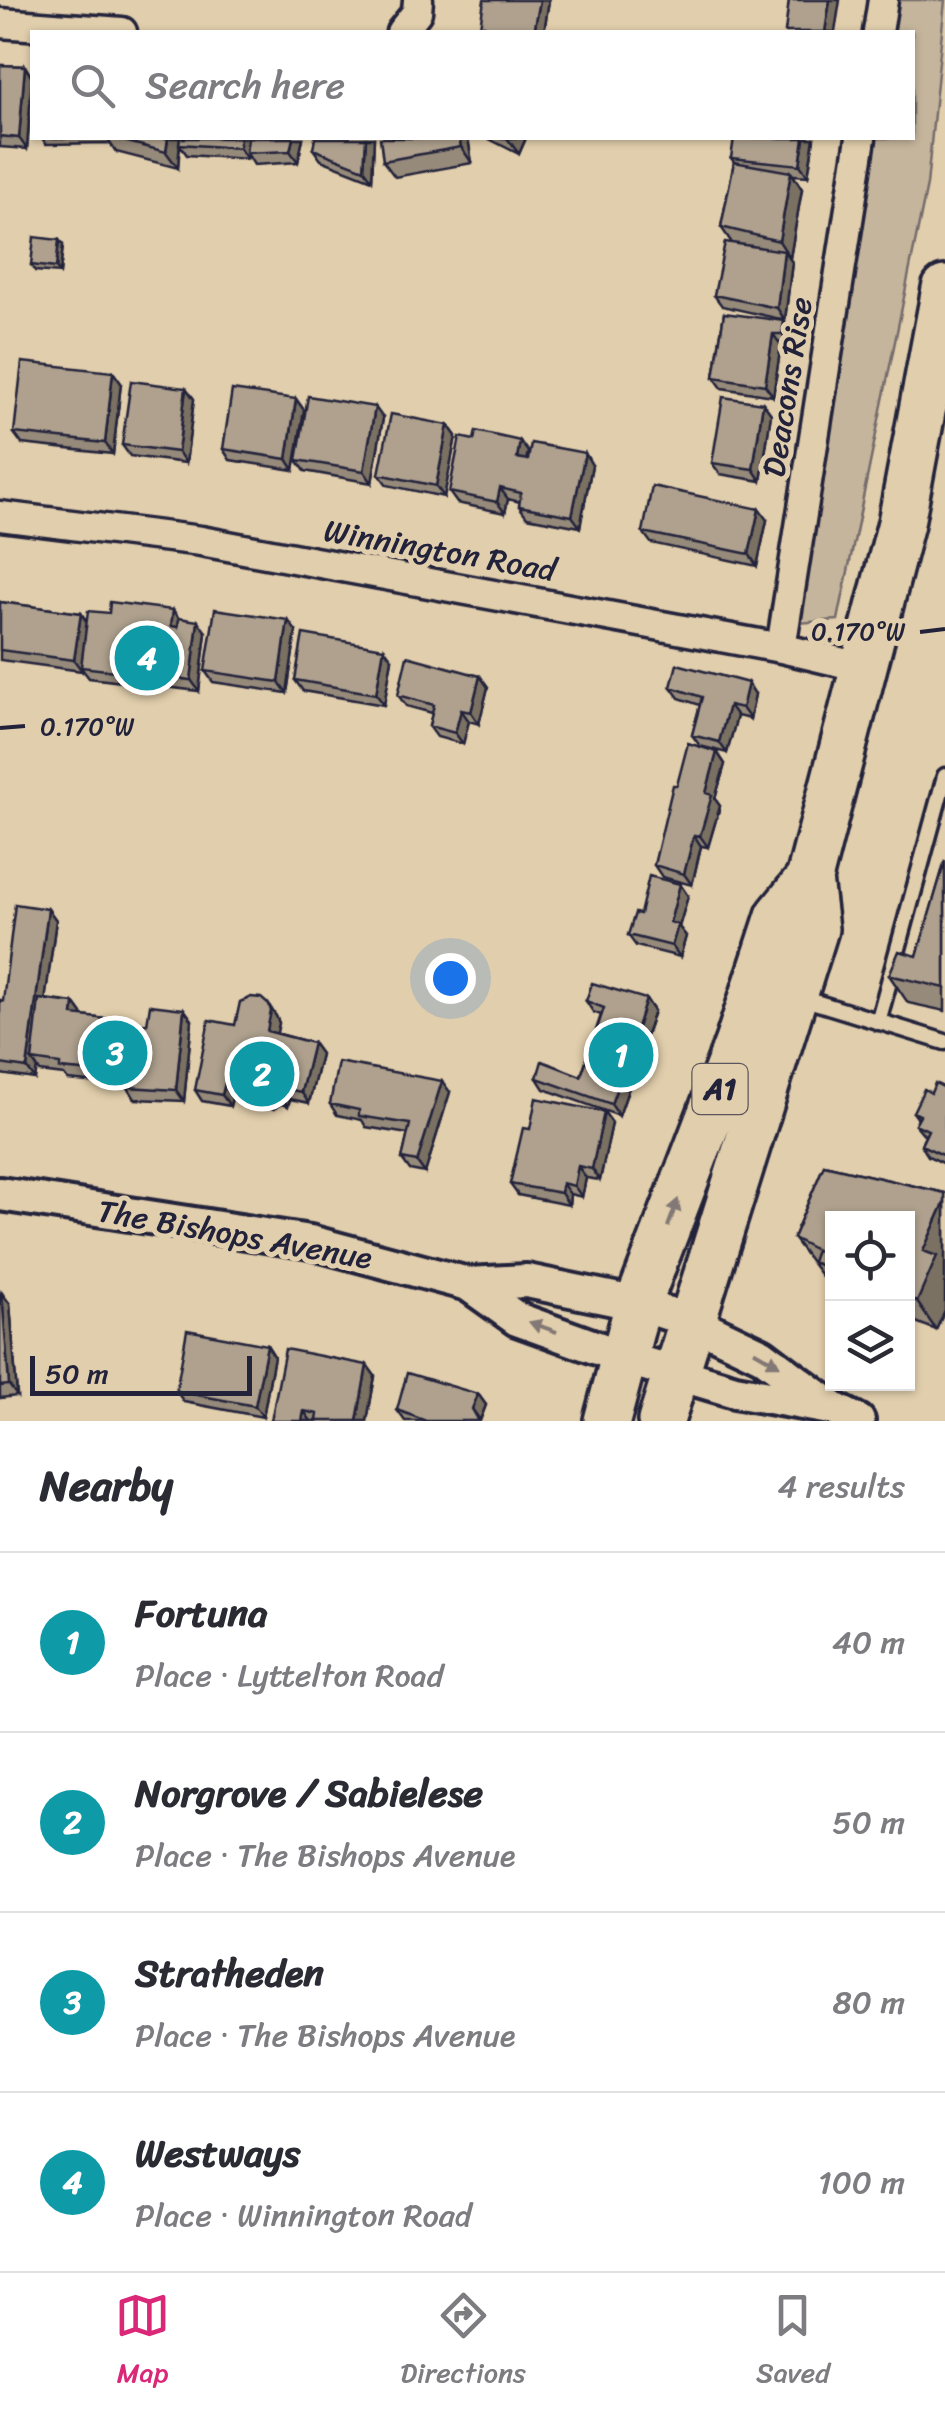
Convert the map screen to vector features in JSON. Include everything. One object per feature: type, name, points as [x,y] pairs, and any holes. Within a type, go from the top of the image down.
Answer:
[{"type":"highway","name":"A1","points":[[607,1421],[632,1331],[738,1042],[779,916],[808,879],[901,523],[945,289]]},
{"type":"highway","name":"A1","points":[[660,1421],[815,928],[808,879]]},
{"type":"street","points":[[403,30],[417,12],[418,0]]},
{"type":"street","points":[[878,30],[883,0]]},
{"type":"street","points":[[0,22],[98,30]]},
{"type":"street","name":"Deacons Rise","points":[[781,648],[862,140]]},
{"type":"street","name":"Winnington Road","points":[[0,516],[201,541],[781,648],[865,668]]},
{"type":"street","name":"The Bishops Avenue","points":[[0,1194],[310,1242],[468,1284],[528,1281],[632,1331],[683,1346],[762,1354],[846,1415]]},
{"type":"street","name":"The Bishops Avenue","points":[[468,1284],[517,1318],[632,1331],[683,1346],[735,1391],[846,1415]]},
{"type":"lane","points":[[878,1022],[945,776]]},
{"type":"lane","points":[[796,996],[945,1042]]},
{"type":"shaded area","points":[[896,0],[945,0],[927,185],[838,620],[798,623],[875,140],[915,140],[915,30],[891,30]]},
{"type":"building","points":[[484,0],[540,0],[534,30],[480,27]]},
{"type":"building","points":[[789,0],[830,0],[825,30],[785,30]]},
{"type":"building","points":[[0,65],[25,66],[19,138],[0,136]]},
{"type":"building","points":[[120,140],[168,140],[166,152]]},
{"type":"building","points":[[180,140],[240,140],[239,148],[179,144]]},
{"type":"building","points":[[248,140],[293,140],[290,151],[246,153]]},
{"type":"building","points":[[315,140],[366,140],[364,169],[313,149]]},
{"type":"building","points":[[380,140],[459,140],[461,147],[383,161]]},
{"type":"building","points":[[734,140],[804,140],[800,165],[731,158]]},
{"type":"building","points":[[734,162],[791,172],[779,241],[721,227]]},
{"type":"building","points":[[34,237],[59,240],[56,268],[31,265]]},
{"type":"building","points":[[725,242],[784,251],[777,308],[714,295]]},
{"type":"building","points":[[724,313],[784,321],[782,334],[773,334],[765,385],[714,377]]},
{"type":"building","points":[[22,362],[113,372],[105,443],[14,433]]},
{"type":"building","points":[[131,381],[186,388],[178,452],[122,445]]},
{"type":"building","points":[[232,390],[296,399],[287,459],[223,449]]},
{"type":"building","points":[[308,396],[375,407],[364,471],[297,460]]},
{"type":"building","points":[[723,397],[763,403],[753,469],[712,463]]},
{"type":"building","points":[[391,414],[448,425],[436,486],[379,474]]},
{"type":"building","points":[[476,431],[520,441],[517,458],[528,460],[531,443],[585,453],[572,516],[519,506],[521,493],[500,488],[497,502],[449,492],[460,437],[474,440]]},
{"type":"building","points":[[652,486],[759,509],[749,554],[643,532]]},
{"type":"building","points":[[0,602],[81,613],[74,660],[0,650]]},
{"type":"building","points":[[110,602],[173,610],[171,626],[178,627],[179,618],[198,621],[191,680],[81,667],[88,611],[109,613]]},
{"type":"building","points":[[215,609],[288,620],[279,682],[205,671]]},
{"type":"building","points":[[303,634],[384,648],[376,694],[295,680]]},
{"type":"building","points":[[407,656],[480,676],[471,712],[461,710],[455,733],[429,726],[434,705],[398,695]]},
{"type":"building","points":[[677,664],[748,683],[742,708],[729,705],[719,742],[692,735],[702,697],[671,687]]},
{"type":"building","points":[[688,743],[717,752],[706,793],[712,795],[700,836],[694,835],[684,874],[654,865],[673,785],[677,785]]},
{"type":"building","points":[[945,861],[945,988],[889,975],[899,951],[917,956]]},
{"type":"building","points":[[649,876],[680,884],[670,922],[678,925],[672,946],[628,935],[635,913],[640,914]]},
{"type":"building","points":[[15,904],[48,909],[27,1068],[0,1064],[0,1000],[3,1001]]},
{"type":"building","points":[[592,983],[646,999],[632,1043],[637,1044],[611,1104],[537,1078],[542,1061],[581,1076],[604,1008],[586,1001]]},
{"type":"building","points":[[261,998],[269,1005],[267,1031],[313,1043],[301,1092],[282,1088],[280,1095],[266,1097],[259,1090],[225,1083],[222,1095],[195,1090],[209,1020],[235,1025],[240,1002]]},
{"type":"building","points":[[39,999],[74,1003],[73,1015],[147,1024],[150,1005],[184,1009],[176,1090],[127,1087],[129,1075],[60,1069],[60,1064],[32,1060]]},
{"type":"building","points":[[338,1062],[442,1081],[417,1162],[402,1159],[410,1124],[359,1116],[359,1110],[330,1104]]},
{"type":"building","points":[[935,1083],[945,1088],[945,1156],[921,1145],[928,1130],[915,1124],[920,1115],[913,1112],[924,1089],[931,1093]]},
{"type":"building","points":[[536,1098],[604,1112],[592,1169],[578,1166],[574,1186],[562,1183],[561,1193],[510,1184],[523,1128],[530,1129]]},
{"type":"building","points":[[824,1165],[945,1193],[923,1251],[937,1256],[917,1302],[915,1211],[825,1211],[825,1267],[812,1262],[816,1250],[793,1238]]},
{"type":"building","points":[[0,1293],[9,1385],[0,1386]]},
{"type":"building","points":[[187,1330],[267,1345],[255,1406],[176,1391]]},
{"type":"building","points":[[285,1349],[367,1365],[357,1421],[317,1421],[318,1414],[304,1411],[302,1421],[271,1421]]},
{"type":"building","points":[[407,1373],[478,1394],[472,1409],[479,1421],[426,1421],[397,1410]]},
{"type":"place","name":"Westways","points":[[147,658]]},
{"type":"place","name":"Stratheden","points":[[115,1053]]},
{"type":"place","name":"Fortuna","points":[[621,1055]]},
{"type":"place","name":"Norgrove / Sabielese","points":[[262,1074]]}]
